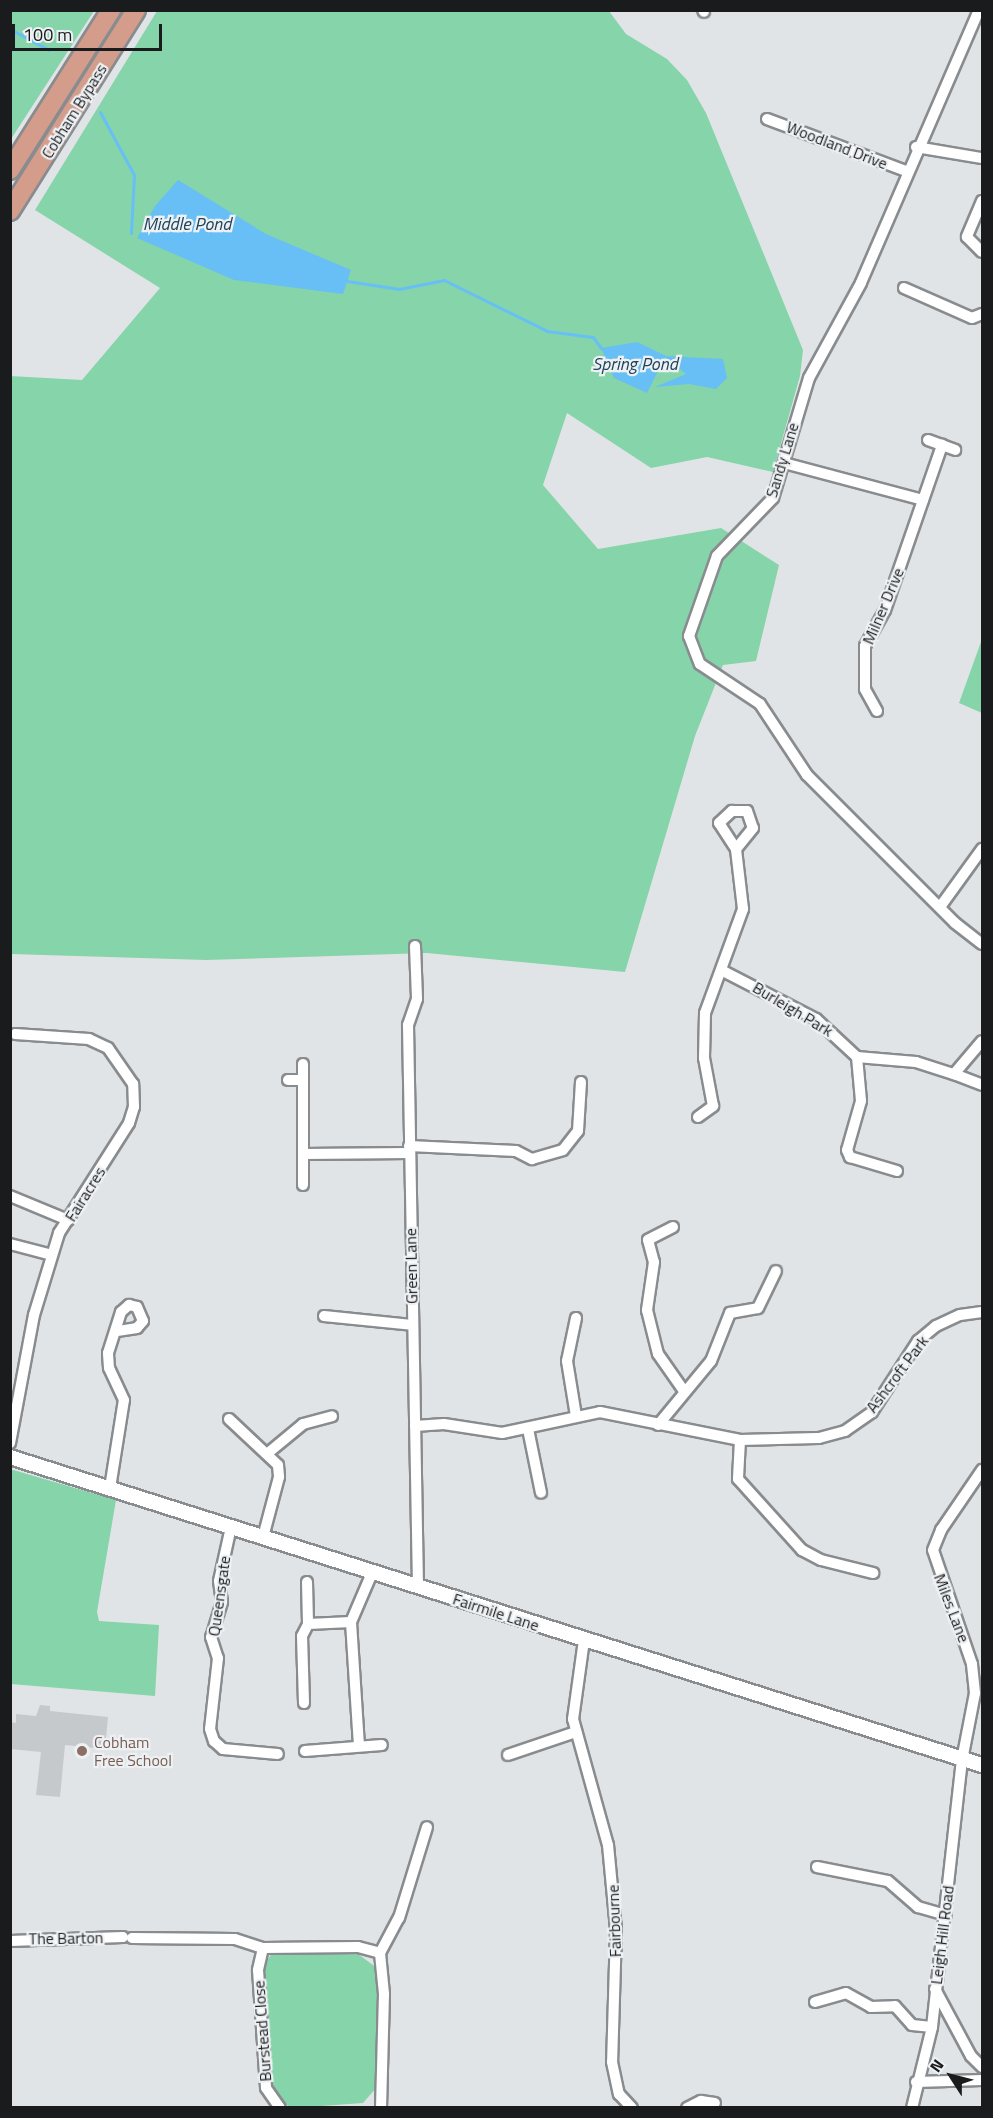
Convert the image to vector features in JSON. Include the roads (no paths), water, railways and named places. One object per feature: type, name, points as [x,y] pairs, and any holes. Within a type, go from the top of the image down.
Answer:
[{"type":"highway","name":"Cobham Bypass","points":[[10,170],[111,10]]},
{"type":"highway","name":"Cobham Bypass","points":[[10,211],[136,10]]},
{"type":"street","name":"Sandy Lane","points":[[974,12],[861,283],[809,378],[773,498],[762,514],[717,556],[689,636],[700,664],[719,681],[760,704],[807,775],[940,908],[982,944]]},
{"type":"street","name":"Woodland Drive","points":[[767,119],[906,171]]},
{"type":"street","points":[[916,147],[982,158]]},
{"type":"street","points":[[982,201],[967,237],[982,252]]},
{"type":"street","points":[[904,288],[972,318],[982,314]]},
{"type":"street","points":[[928,440],[955,450]]},
{"type":"street","name":"Milner Drive","points":[[878,711],[865,689],[865,646],[885,610],[942,445]]},
{"type":"street","points":[[784,463],[923,500]]},
{"type":"street","points":[[698,1117],[713,1106],[703,1030],[708,1004],[723,971],[743,909],[736,849]]},
{"type":"street","points":[[940,908],[982,849]]},
{"type":"street","name":"Green Lane","points":[[415,946],[417,999],[408,1025],[418,1587]]},
{"type":"street","name":"Burleigh Park","points":[[723,971],[816,1019],[857,1057]]},
{"type":"street","name":"Fairacres","points":[[10,1443],[34,1315],[52,1255],[68,1220],[129,1123],[134,1084],[108,1048],[88,1039],[15,1034]]},
{"type":"street","points":[[954,1074],[982,1041]]},
{"type":"street","points":[[897,1171],[850,1156],[847,1150],[861,1101],[857,1057],[916,1062],[982,1085]]},
{"type":"street","points":[[303,1064],[303,1185]]},
{"type":"street","points":[[288,1080],[303,1080]]},
{"type":"street","points":[[304,1154],[409,1149],[516,1151],[532,1159],[563,1150],[580,1125],[580,1082]]},
{"type":"street","points":[[10,1196],[68,1220]]},
{"type":"street","points":[[673,1227],[648,1240],[654,1262],[647,1310],[658,1354],[684,1391]]},
{"type":"street","points":[[10,1244],[52,1255]]},
{"type":"street","points":[[657,1425],[711,1361],[730,1313],[759,1308],[776,1271]]},
{"type":"street","name":"Ashcroft Park","points":[[415,1425],[444,1424],[502,1433],[600,1412],[740,1440],[819,1438],[845,1431],[872,1412],[918,1341],[936,1326],[960,1315],[982,1312]]},
{"type":"street","points":[[324,1316],[412,1325]]},
{"type":"street","points":[[576,1318],[567,1361],[576,1416]]},
{"type":"street","points":[[110,1488],[124,1400],[109,1368],[108,1353],[117,1331]]},
{"type":"street","points":[[268,1453],[303,1424],[332,1416]]},
{"type":"street","points":[[229,1419],[268,1453],[279,1477],[263,1537]]},
{"type":"street","points":[[528,1429],[541,1492]]},
{"type":"street","points":[[740,1440],[738,1479],[802,1550],[821,1560],[873,1573]]},
{"type":"street","name":"Fairmile Lane","points":[[10,1456],[372,1573],[982,1765]]},
{"type":"street","name":"Miles Lane","points":[[962,1760],[975,1693],[972,1664],[933,1550],[941,1530],[982,1470]]},
{"type":"street","name":"Queensgate","points":[[231,1527],[219,1581],[222,1602],[211,1637],[218,1658],[210,1729],[214,1741],[223,1749],[278,1754]]},
{"type":"street","points":[[359,1746],[351,1622],[372,1573]]},
{"type":"street","points":[[304,1703],[302,1636],[308,1624],[307,1581]]},
{"type":"street","points":[[308,1624],[351,1622]]},
{"type":"street","name":"Fairbourne","points":[[584,1640],[576,1678],[576,1732],[610,1856],[616,1930],[612,2062],[619,2094],[632,2108]]},
{"type":"street","points":[[508,1755],[576,1732]]},
{"type":"street","points":[[305,1751],[382,1745]]},
{"type":"street","name":"Leigh Hill Road","points":[[912,2108],[916,2082],[932,2027],[962,1760]]},
{"type":"street","points":[[381,2108],[384,1994],[380,1953],[399,1918],[427,1827]]},
{"type":"street","points":[[816,1867],[888,1881],[918,1907],[946,1915]]},
{"type":"street","name":"The Barton","points":[[10,1941],[127,1938],[235,1939],[263,1948]]},
{"type":"street","points":[[263,1948],[358,1947],[380,1953]]},
{"type":"street","name":"Burstead Close","points":[[263,1948],[258,1970],[266,2088],[280,2108]]},
{"type":"street","points":[[935,1989],[971,2056],[982,2067]]},
{"type":"street","points":[[815,2002],[846,1994],[871,2007],[895,2007],[912,2025],[932,2027]]},
{"type":"street","points":[[916,2082],[982,2080]]},
{"type":"street","points":[[687,2108],[701,2101],[715,2103]]},
{"type":"water","name":"Middle Pond","points":[[178,180],[266,234],[351,270],[343,294],[234,280],[137,238],[155,206]]},
{"type":"water","name":"Spring Pond","points":[[637,342],[666,356],[723,359],[727,378],[716,389],[689,384],[655,387],[686,374],[665,357],[647,393],[614,378],[601,348]]},
{"type":"waterway","points":[[10,29],[49,50]]},
{"type":"waterway","points":[[100,112],[134,175],[131,233]]},
{"type":"waterway","name":"Spring Pond","points":[[347,281],[399,289],[444,280],[547,331],[593,337],[601,348]]},
{"type":"place","name":"Cobham Free School","points":[[82,1751]]}]
